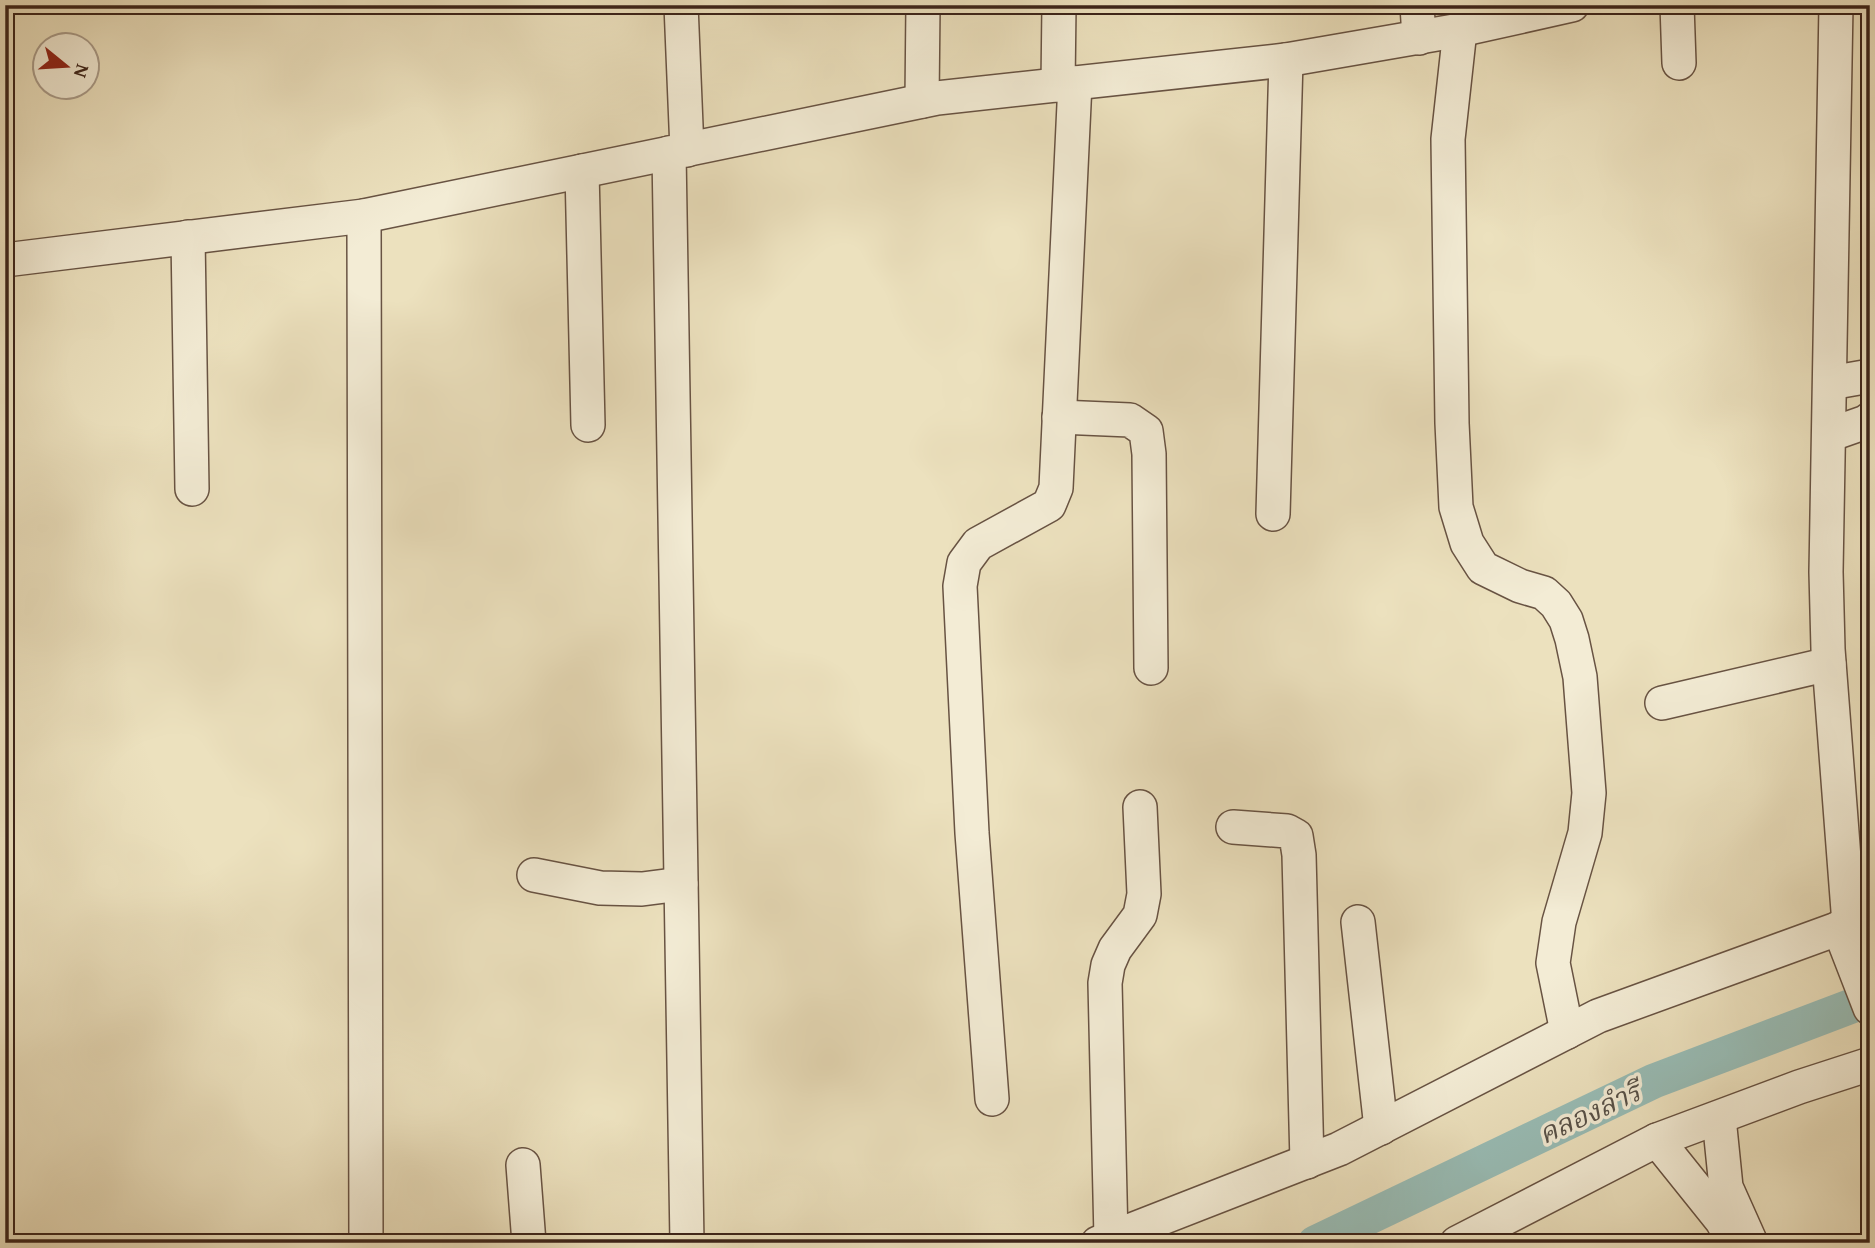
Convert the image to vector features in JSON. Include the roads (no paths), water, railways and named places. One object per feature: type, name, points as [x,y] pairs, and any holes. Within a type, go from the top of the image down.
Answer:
[{"type":"street","points":[[681,5],[678,152],[681,884],[687,1243]]},
{"type":"street","points":[[922,101],[923,5]]},
{"type":"street","points":[[992,1099],[972,833],[960,586],[964,562],[978,544],[1049,505],[1056,488],[1066,84],[1059,5]]},
{"type":"street","points":[[1417,5],[1419,38]]},
{"type":"street","points":[[5,260],[364,216],[922,101],[1286,60],[1419,38],[1572,5]]},
{"type":"street","points":[[1677,5],[1679,63]]},
{"type":"street","points":[[1836,5],[1826,572],[1829,664],[1850,927],[1870,1008]]},
{"type":"street","points":[[1460,30],[1448,139],[1452,422],[1456,507],[1467,543],[1483,568],[1520,586],[1544,593],[1556,604],[1566,620],[1575,651],[1580,677],[1589,793],[1585,833],[1559,922],[1553,963],[1567,1032]]},
{"type":"street","points":[[1273,514],[1286,60]]},
{"type":"street","points":[[582,171],[588,425]]},
{"type":"street","points":[[364,216],[366,1243]]},
{"type":"street","points":[[188,237],[192,489]]},
{"type":"street","points":[[1830,383],[1870,376]]},
{"type":"street","points":[[1059,417],[1130,420],[1146,431],[1149,454],[1151,668]]},
{"type":"street","points":[[1829,435],[1870,419]]},
{"type":"street","points":[[1662,703],[1829,664]]},
{"type":"street","points":[[1140,807],[1144,894],[1140,915],[1115,949],[1108,965],[1105,984],[1104,1240],[1339,1149],[1598,1016],[1850,927]]},
{"type":"street","points":[[1233,827],[1287,831],[1296,836],[1299,855],[1307,1162]]},
{"type":"street","points":[[534,875],[600,888],[642,890],[681,884]]},
{"type":"street","points":[[1358,922],[1381,1128]]},
{"type":"street","points":[[1457,1243],[1657,1140],[1799,1087],[1870,1064]]},
{"type":"street","points":[[1719,1118],[1726,1187],[1741,1239]]},
{"type":"street","points":[[1657,1140],[1722,1221],[1741,1239]]},
{"type":"street","points":[[523,1165],[529,1243]]},
{"type":"waterway","name":"คลองลำรี","points":[[1315,1243],[1654,1081],[1870,999]]}]
